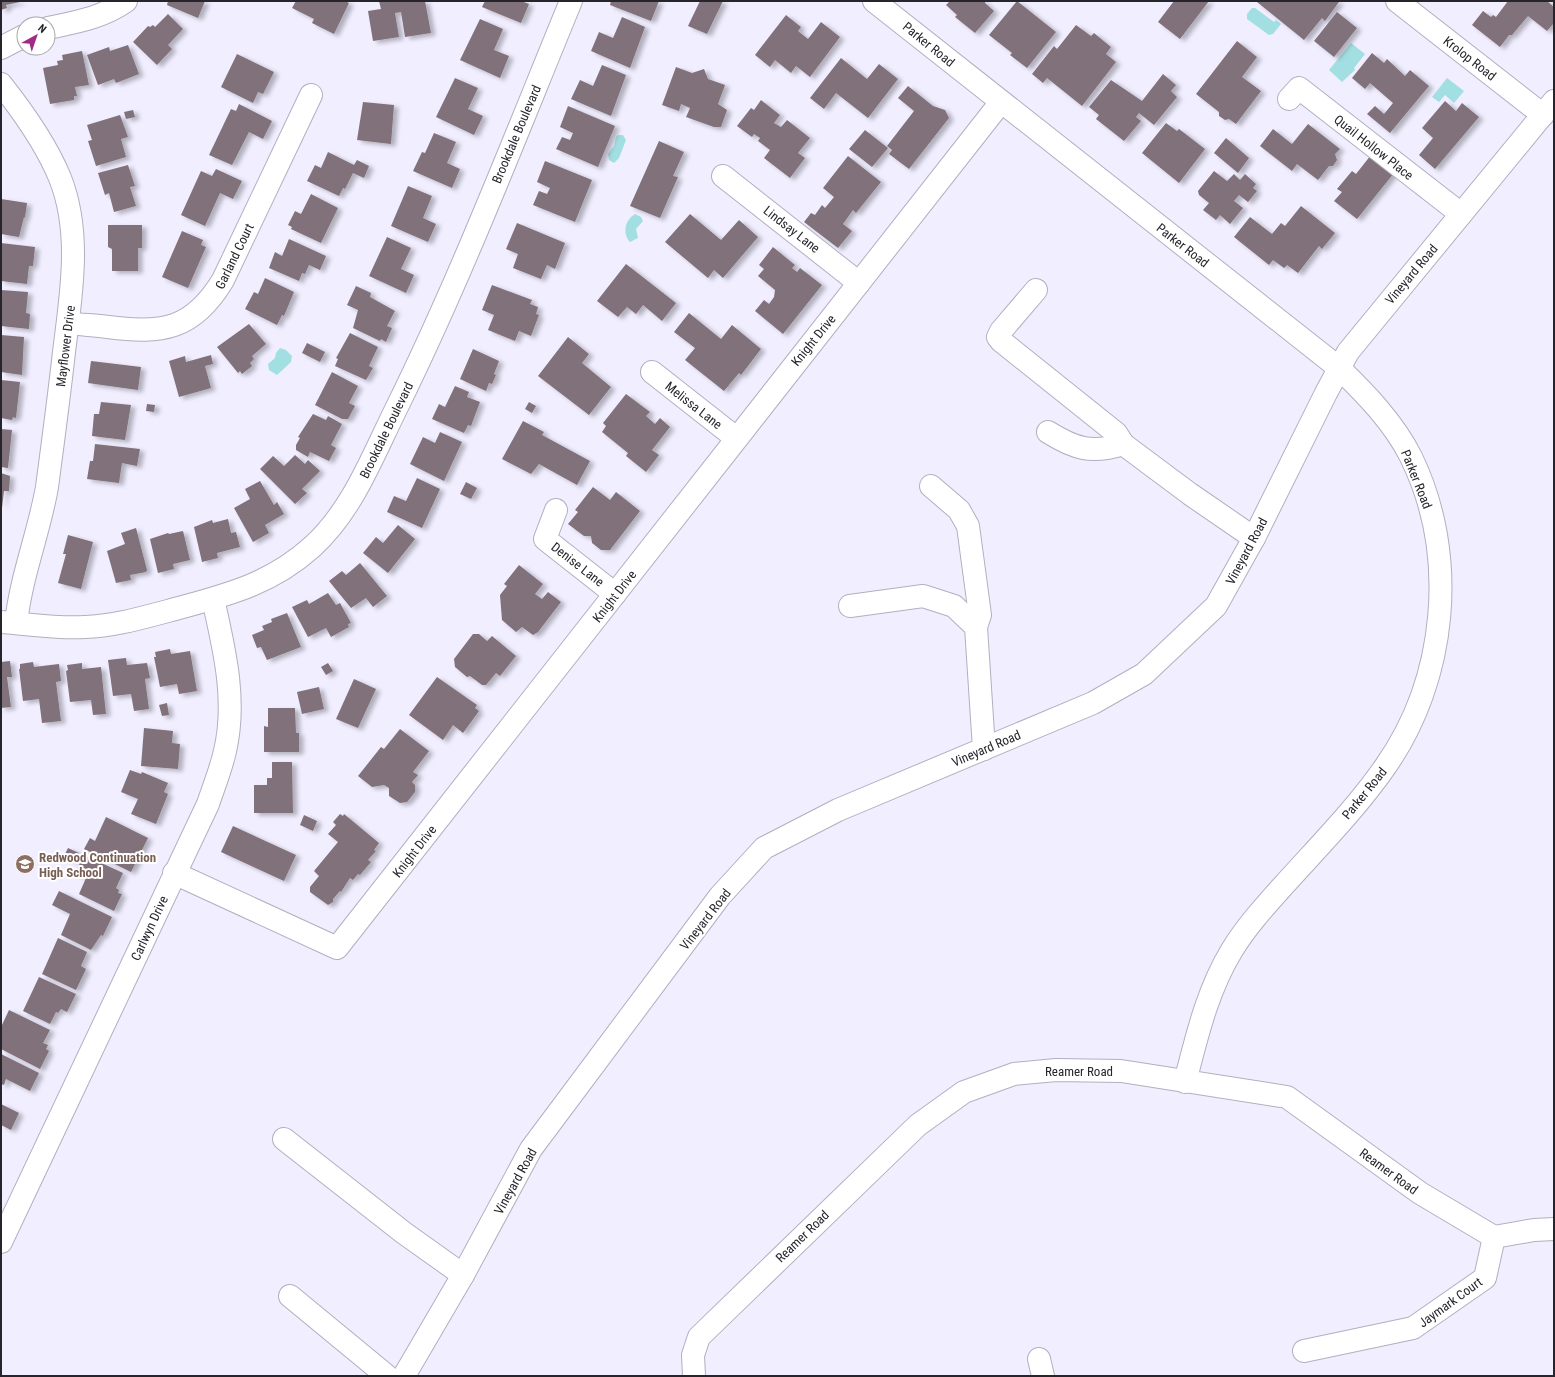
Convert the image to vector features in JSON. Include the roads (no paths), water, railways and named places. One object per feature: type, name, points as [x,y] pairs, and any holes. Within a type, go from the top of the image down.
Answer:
[{"type":"street","points":[[56,26],[101,16],[114,10],[126,1]]},
{"type":"street","name":"Brookdale Boulevard","points":[[9,622],[83,628],[107,626],[213,599],[252,587],[292,563],[313,546],[331,527],[358,486],[437,324],[571,1]]},
{"type":"street","name":"Parker Road","points":[[874,1],[1339,368],[1361,390],[1398,436],[1411,457],[1422,482],[1431,510],[1441,576],[1440,612],[1435,650],[1425,688],[1409,727],[1386,766],[1356,805],[1257,916],[1232,950],[1222,968],[1206,1005],[1185,1082]]},
{"type":"street","name":"Krolop Road","points":[[1397,1],[1548,108]]},
{"type":"street","points":[[1,48],[16,40]]},
{"type":"street","name":"Mayflower Drive","points":[[1,84],[38,135],[61,179],[71,220],[73,240],[72,283],[68,323],[43,511],[19,598],[9,622]]},
{"type":"street","name":"Quail Hollow Place","points":[[1289,98],[1299,88],[1461,214]]},
{"type":"street","name":"Garland Court","points":[[68,323],[139,331],[155,330],[182,322],[205,305],[215,294],[223,280],[311,95]]},
{"type":"street","name":"Knight Drive","points":[[174,873],[337,948],[1001,102]]},
{"type":"street","name":"Vineyard Road","points":[[404,1376],[463,1275],[531,1149],[720,896],[764,848],[838,810],[1093,703],[1144,674],[1216,606],[1254,538],[1339,368],[1359,337],[1548,108]]},
{"type":"street","name":"Lindsay Lane","points":[[723,176],[859,283]]},
{"type":"street","points":[[1036,290],[1001,331],[998,336],[1001,341],[1116,433],[1123,444],[1190,494],[1254,538]]},
{"type":"street","name":"Melissa Lane","points":[[652,372],[736,438]]},
{"type":"street","points":[[1048,432],[1075,447],[1106,449],[1123,444]]},
{"type":"street","points":[[931,486],[959,510],[968,526],[980,615],[976,627],[984,749]]},
{"type":"street","name":"Denise Lane","points":[[556,510],[545,539],[616,594]]},
{"type":"street","points":[[850,606],[923,596],[954,606],[976,627]]},
{"type":"street","name":"Carlwyn Drive","points":[[1,1242],[174,873],[208,804],[225,750],[229,720],[229,689],[226,658],[213,599]]},
{"type":"street","name":"Reamer Road","points":[[694,1376],[693,1356],[699,1336],[918,1125],[964,1092],[1014,1074],[1056,1070],[1121,1071],[1185,1082],[1287,1096],[1420,1193],[1494,1237]]},
{"type":"street","points":[[284,1139],[404,1233],[463,1275]]},
{"type":"street","points":[[1494,1237],[1534,1230],[1554,1229]]},
{"type":"street","name":"Jaymark Court","points":[[1304,1351],[1413,1328],[1485,1278],[1494,1237]]},
{"type":"street","points":[[290,1296],[387,1376]]},
{"type":"place","name":"Redwood Continuation High School","points":[[25,864]]}]
